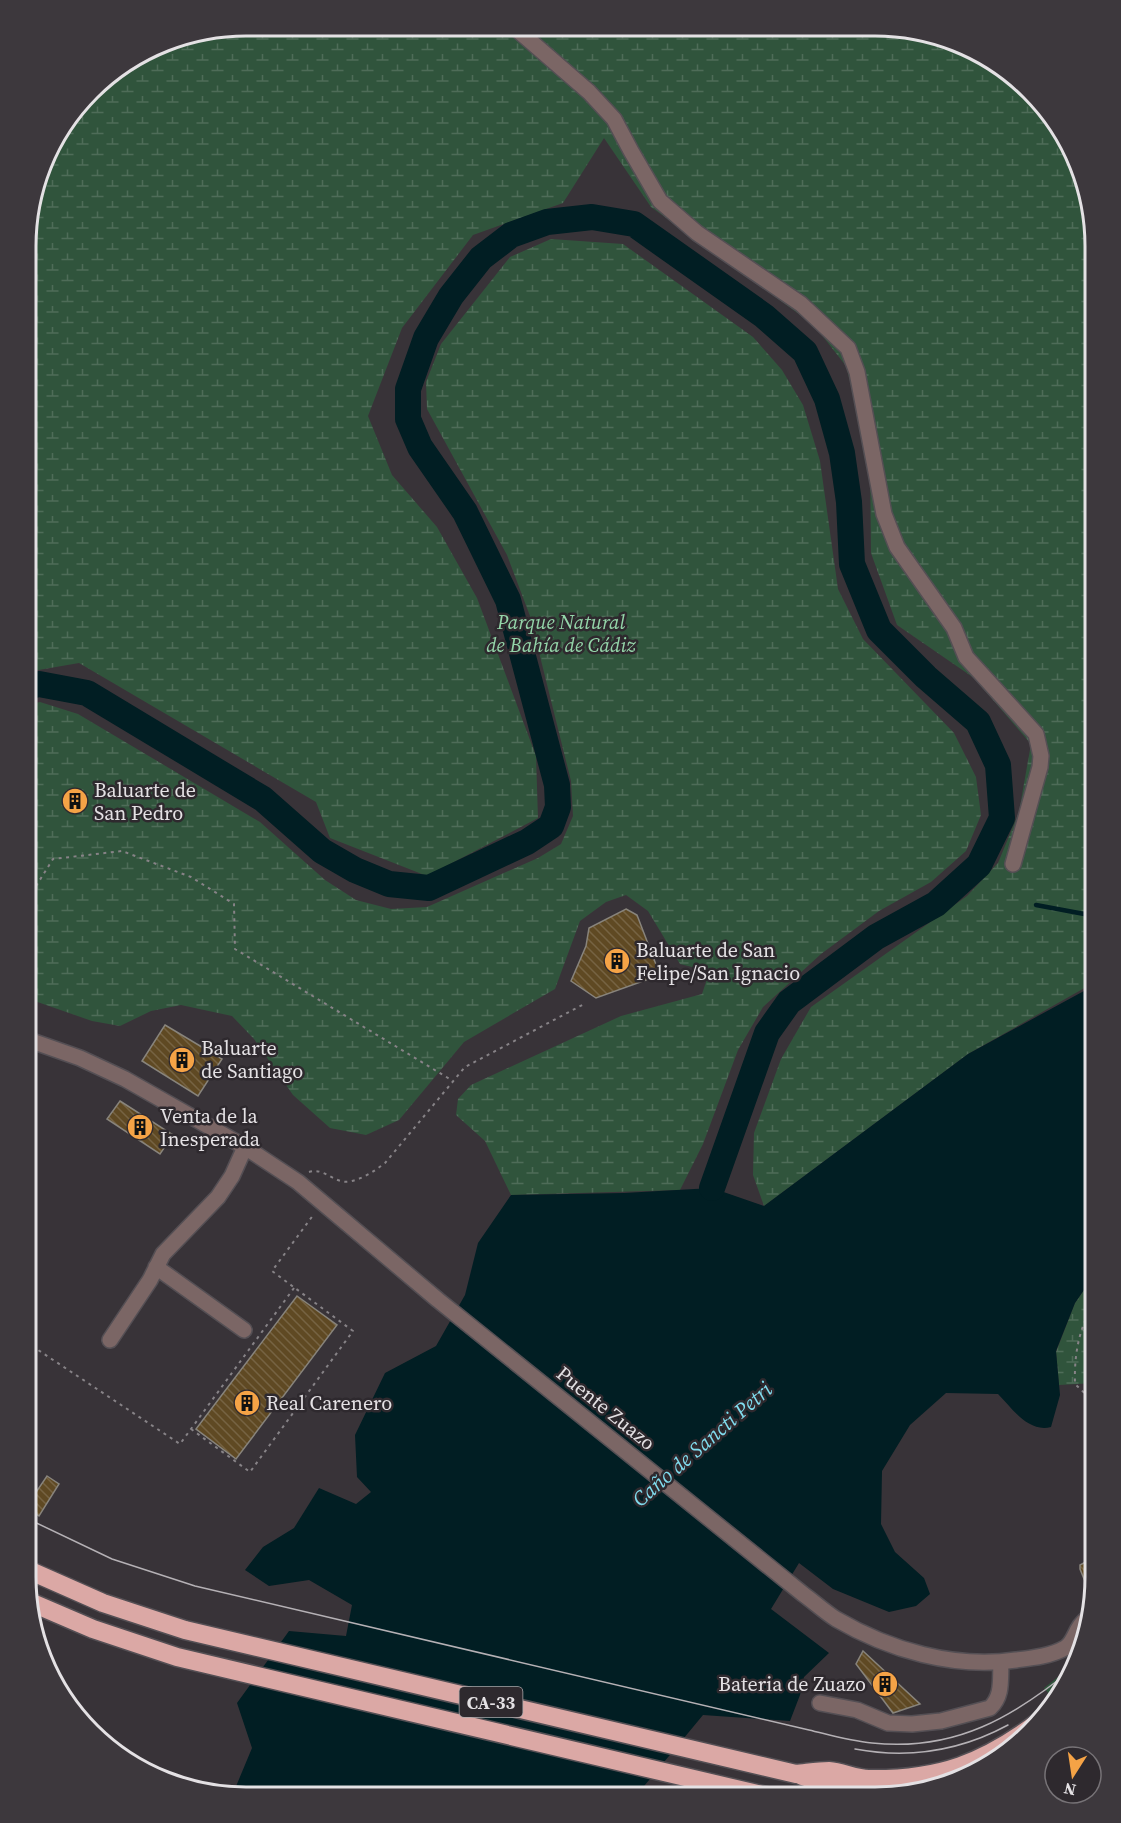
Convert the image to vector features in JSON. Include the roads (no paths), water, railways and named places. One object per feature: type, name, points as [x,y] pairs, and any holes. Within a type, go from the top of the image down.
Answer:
[{"type":"highway","name":"CA-33","points":[[36,1573],[103,1602],[185,1630],[796,1774],[839,1787]]},
{"type":"highway","name":"CA-33","points":[[38,1605],[93,1629],[177,1657],[728,1787]]},
{"type":"highway","points":[[796,1774],[829,1771],[867,1779],[915,1778],[967,1765],[982,1758]]},
{"type":"street","points":[[525,36],[589,92],[614,119],[660,201],[697,233],[801,304],[848,348],[857,372],[884,514],[897,547],[954,627],[966,657],[1036,734],[1040,744],[1040,767],[1013,864]]},
{"type":"street","name":"Puente Zuazo","points":[[36,1043],[80,1058],[126,1079],[245,1147],[298,1182],[438,1300],[803,1594],[834,1617],[862,1633],[930,1656],[953,1660],[1001,1662],[1032,1658],[1062,1649],[1071,1644],[1080,1623]]},
{"type":"street","points":[[110,1340],[150,1280],[163,1254],[219,1197],[232,1176],[245,1147]]},
{"type":"street","points":[[156,1267],[243,1330]]},
{"type":"street","points":[[820,1704],[857,1710],[888,1723],[912,1724],[941,1721],[990,1708],[995,1703],[1000,1690],[1001,1662]]},
{"type":"water","name":"Caño de Sancti Petri","points":[[1085,990],[1085,1288],[1075,1303],[1056,1351],[1060,1395],[1051,1427],[1043,1428],[1028,1423],[998,1394],[946,1393],[910,1425],[882,1471],[881,1524],[895,1552],[924,1578],[930,1594],[916,1606],[889,1612],[833,1589],[799,1563],[771,1609],[829,1653],[804,1677],[790,1721],[703,1715],[643,1787],[236,1786],[252,1748],[237,1703],[289,1631],[346,1636],[352,1605],[309,1580],[269,1586],[245,1570],[263,1547],[294,1528],[319,1488],[356,1504],[371,1492],[357,1477],[355,1435],[385,1373],[436,1346],[465,1295],[478,1243],[511,1195],[624,1193],[712,1188],[764,1206],[968,1054]]},
{"type":"waterway","points":[[36,685],[87,693],[263,799],[322,851],[355,870],[389,884],[429,888],[527,842],[551,826],[558,807],[557,785],[508,600],[465,512],[420,447],[408,419],[408,389],[426,338],[451,296],[481,258],[511,235],[547,222],[592,217],[634,224],[764,316],[805,352],[827,399],[842,453],[849,502],[852,564],[879,630],[926,677],[978,722],[998,765],[1002,818],[979,865],[936,904],[876,937],[789,1002],[767,1033],[712,1188]]},
{"type":"waterway","points":[[1036,905],[1085,914]]},
{"type":"tram line","points":[[36,1523],[112,1559],[195,1586],[864,1742],[902,1744],[930,1742],[957,1736],[1006,1715],[1058,1680]]},
{"type":"tram line","points":[[855,1749],[895,1753],[934,1750],[971,1741],[1008,1725]]},
{"type":"place","name":"Baluarte de San Pedro","points":[[75,801]]},
{"type":"place","name":"Baluarte de San Felipe/San Ignacio","points":[[617,961]]},
{"type":"place","name":"Baluarte de Santiago","points":[[182,1060]]},
{"type":"place","name":"Venta de la Inesperada","points":[[140,1127]]},
{"type":"place","name":"Real Carenero","points":[[247,1403]]},
{"type":"place","name":"Bateria de Zuazo","points":[[885,1684]]},
{"type":"park label","name":"Parque Natural de Bahía de Cádiz","points":[[561,634]]}]
